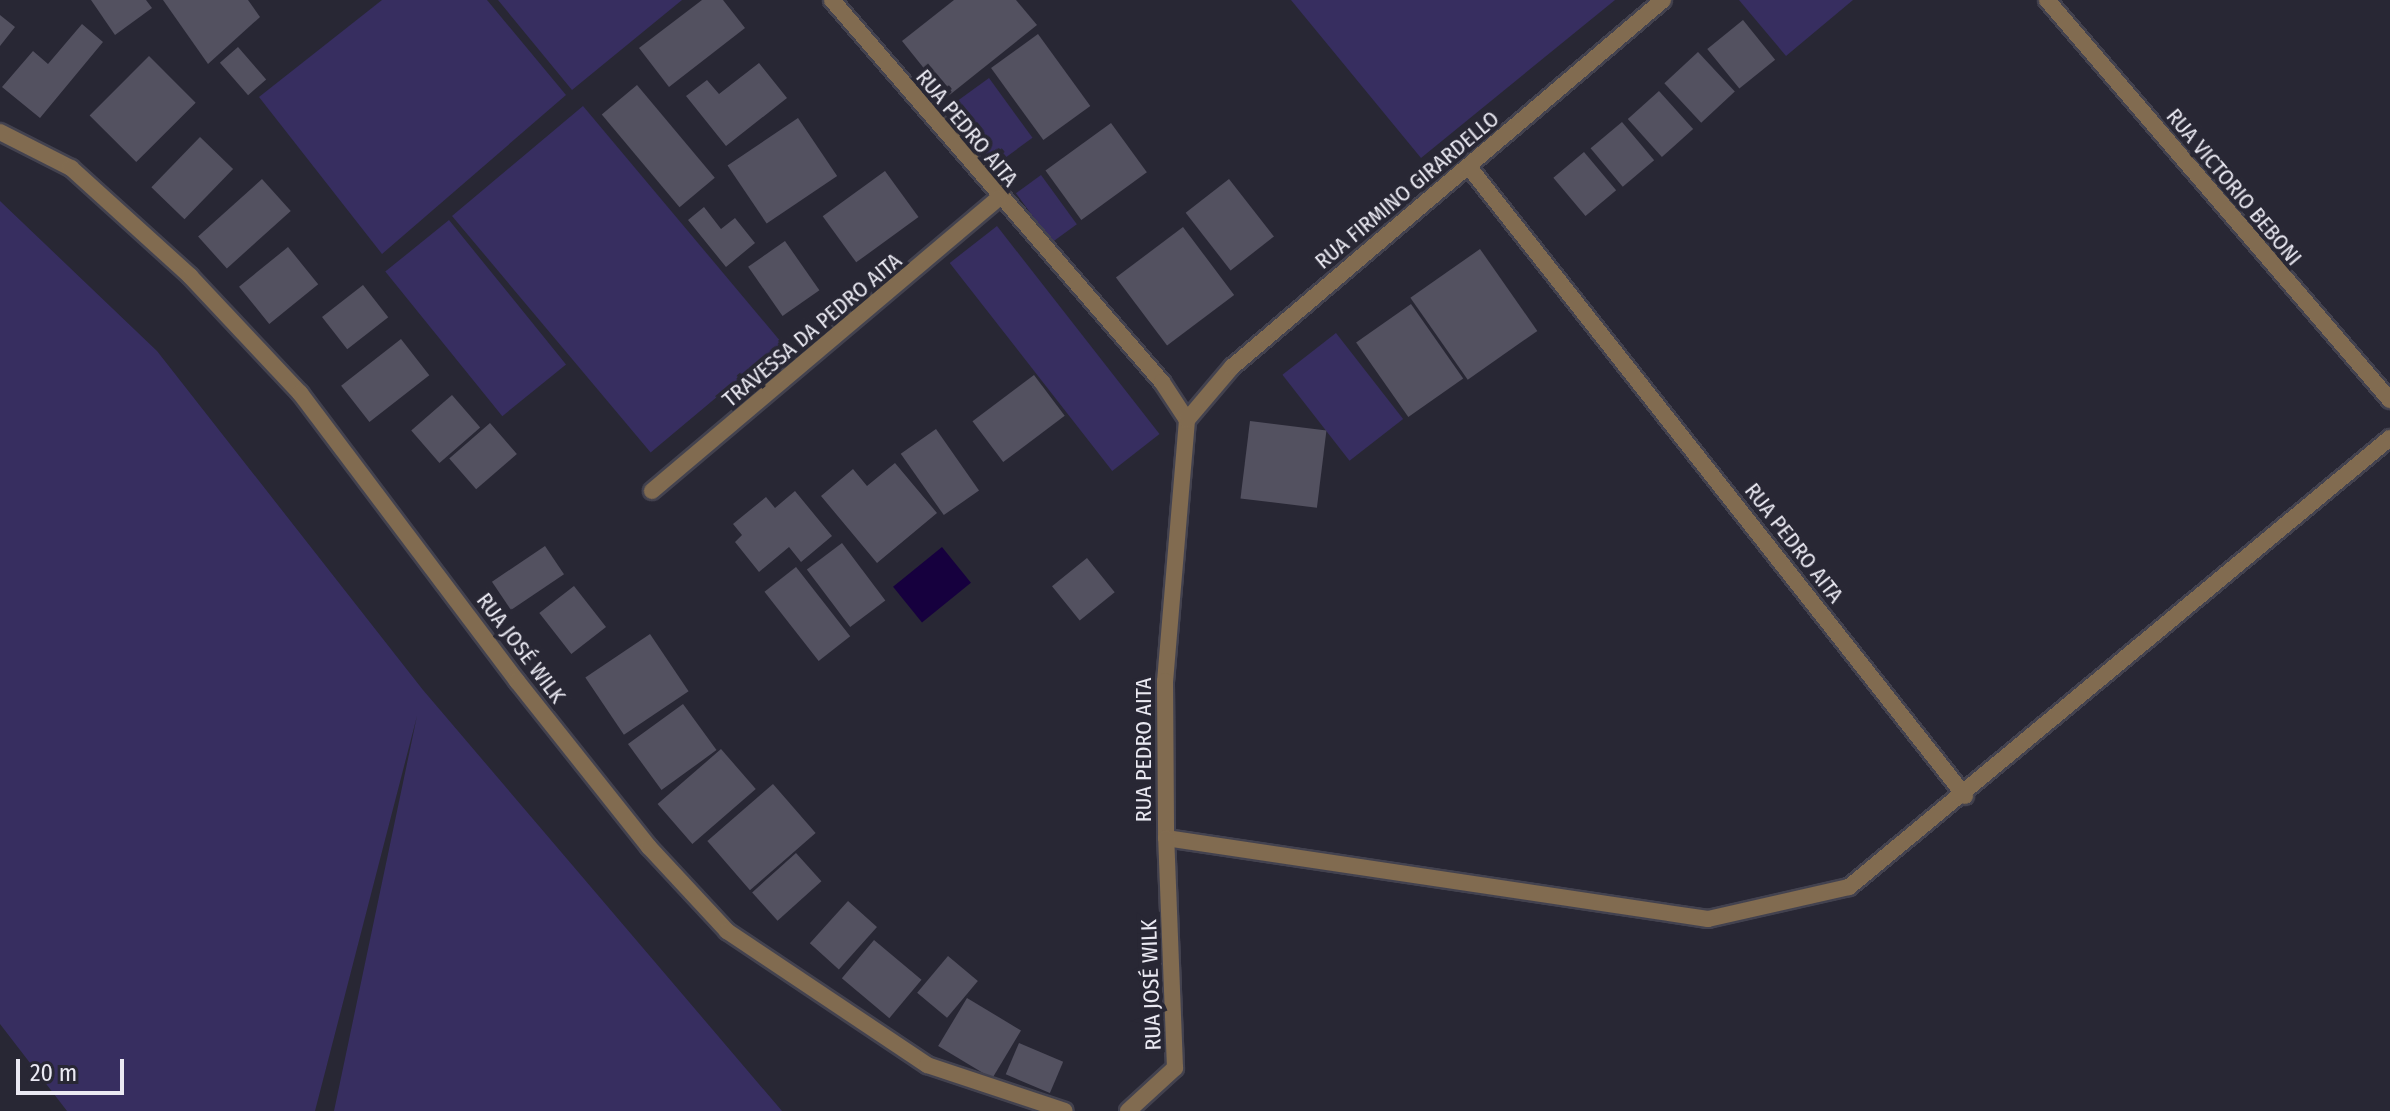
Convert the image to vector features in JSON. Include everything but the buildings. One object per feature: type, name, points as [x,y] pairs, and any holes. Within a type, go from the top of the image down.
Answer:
[{"type":"street","name":"RUA PEDRO AITA","points":[[832,0],[998,199],[1162,382],[1187,420],[1165,681],[1166,838],[1708,919],[1849,887],[1965,796],[2390,438]]},
{"type":"street","name":"RUA FIRMINO GIRARDELLO","points":[[1187,420],[1232,367],[1663,0]]},
{"type":"street","name":"RUA VICTORIO BEBONI","points":[[2047,0],[2390,400]]},
{"type":"street","name":"RUA JOSÉ WILK","points":[[0,132],[71,168],[190,276],[300,393],[526,693],[649,847],[727,931],[927,1065],[1065,1111]]},
{"type":"street","name":"RUA PEDRO AITA","points":[[1469,167],[1965,796]]},
{"type":"street","name":"TRAVESSA DA PEDRO AITA","points":[[652,491],[998,199]]},
{"type":"street","name":"RUA JOSÉ WILK","points":[[1128,1111],[1175,1068],[1166,838]]},
{"type":"shaded area","points":[[382,0],[487,0],[566,95],[382,254],[259,97]]},
{"type":"shaded area","points":[[498,0],[682,0],[572,90]]},
{"type":"shaded area","points":[[1291,0],[1615,0],[1421,158]]},
{"type":"shaded area","points":[[1739,0],[1853,0],[1786,56]]},
{"type":"shaded area","points":[[989,78],[1032,138],[993,167],[949,107]]},
{"type":"shaded area","points":[[583,106],[782,343],[651,453],[452,216]]},
{"type":"shaded area","points":[[1041,175],[1077,224],[1052,243],[1016,193]]},
{"type":"shaded area","points":[[0,201],[157,351],[423,690],[782,1111],[334,1111],[417,716],[315,1111],[67,1111],[0,1024]]},
{"type":"shaded area","points":[[449,220],[566,365],[502,416],[385,272]]},
{"type":"shaded area","points":[[997,226],[1160,434],[1112,471],[950,263]]},
{"type":"shaded area","points":[[1336,333],[1403,419],[1350,461],[1282,375]]},
{"type":"shaded area","points":[[942,547],[971,583],[922,622],[893,587]]}]
